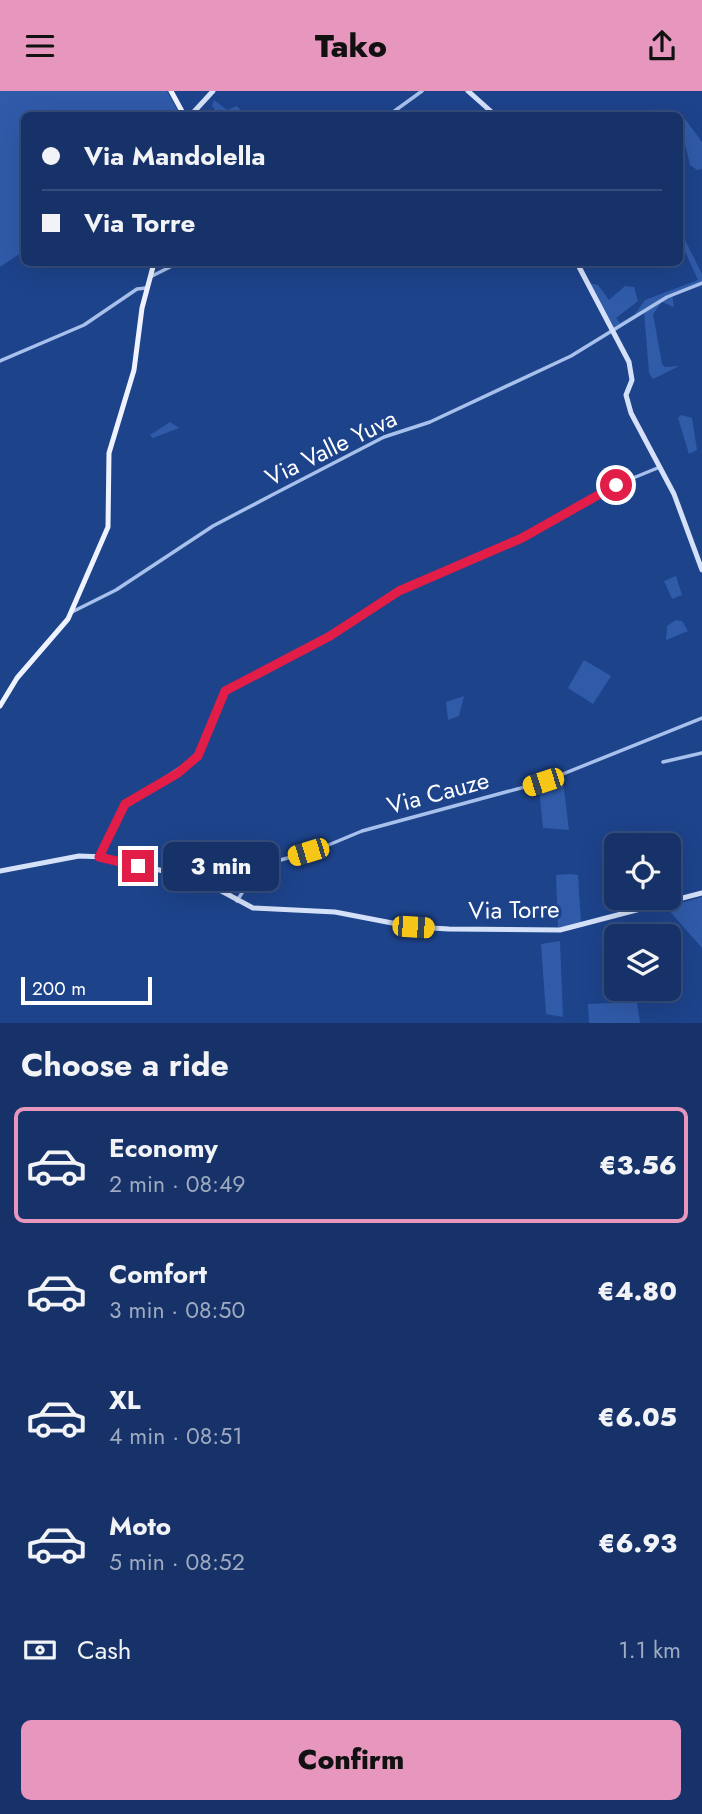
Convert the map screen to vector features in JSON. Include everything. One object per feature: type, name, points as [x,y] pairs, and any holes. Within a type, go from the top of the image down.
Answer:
[{"type":"main road","points":[[171,91],[182,112]]},
{"type":"main road","points":[[194,112],[213,91]]},
{"type":"main road","points":[[468,91],[492,112]]},
{"type":"main road","points":[[0,706],[17,678],[59,633],[72,612],[108,527],[109,453],[134,370],[146,289],[153,266]]},
{"type":"main road","points":[[578,266],[615,331],[631,369],[632,380],[626,395],[631,413],[674,493],[702,570]]},
{"type":"main road","name":"Via Torre","points":[[0,871],[67,858],[99,857],[201,880],[253,908],[335,912],[413,927],[560,930],[702,893]]},
{"type":"street","points":[[392,112],[422,91]]},
{"type":"street","points":[[149,276],[171,266]]},
{"type":"street","name":"Via Valle Yuva","points":[[72,612],[116,590],[213,526],[384,437],[430,422],[571,356],[667,297],[702,283]]},
{"type":"street","points":[[0,361],[84,325],[137,289],[146,289]]},
{"type":"street","points":[[99,857],[125,804],[178,773],[198,756],[227,689],[330,636],[399,591],[517,540],[616,485],[660,467]]},
{"type":"street","name":"Via Cauze","points":[[237,901],[256,870],[263,866],[319,849],[362,831],[543,782],[702,718]]},
{"type":"street","points":[[663,762],[702,753]]},
{"type":"shaded area","points":[[0,91],[167,91],[178,112],[21,112],[21,253],[0,267]]},
{"type":"shaded area","points":[[214,100],[227,110],[237,106],[242,112],[217,112],[212,106]]},
{"type":"shaded area","points":[[685,119],[702,142],[702,169],[697,170],[690,165],[685,144],[683,148]]},
{"type":"shaded area","points":[[683,236],[702,274],[702,282],[672,294],[674,307],[662,302],[653,314],[662,364],[665,367],[679,366],[653,379],[649,373],[644,311],[615,329],[588,283],[598,285],[609,300],[625,286],[634,287],[638,301],[616,318],[620,323],[635,314],[645,300],[698,280],[683,247]]},
{"type":"shaded area","points":[[681,415],[692,418],[697,450],[689,454],[678,418]]},
{"type":"shaded area","points":[[170,422],[179,428],[153,438],[150,435]]},
{"type":"shaded area","points":[[676,576],[682,595],[672,599],[664,581]]},
{"type":"shaded area","points":[[676,620],[682,621],[688,631],[666,640],[667,626]]},
{"type":"shaded area","points":[[584,660],[611,676],[593,704],[568,688]]},
{"type":"shaded area","points":[[464,696],[459,716],[448,720],[446,702]]},
{"type":"shaded area","points":[[563,781],[569,830],[543,828],[539,787]]},
{"type":"shaded area","points":[[556,875],[578,875],[581,923],[558,928]]},
{"type":"shaded area","points":[[702,897],[702,948],[669,910],[681,910],[681,903]]},
{"type":"shaded area","points":[[560,941],[563,1017],[546,1014],[541,944]]},
{"type":"shaded area","points":[[637,1002],[640,1023],[589,1023],[588,1004]]},
{"type":"route","points":[[138,866],[99,857],[99,853],[125,804],[195,760],[225,691],[330,636],[358,615],[399,591],[522,538],[616,485]]}]
